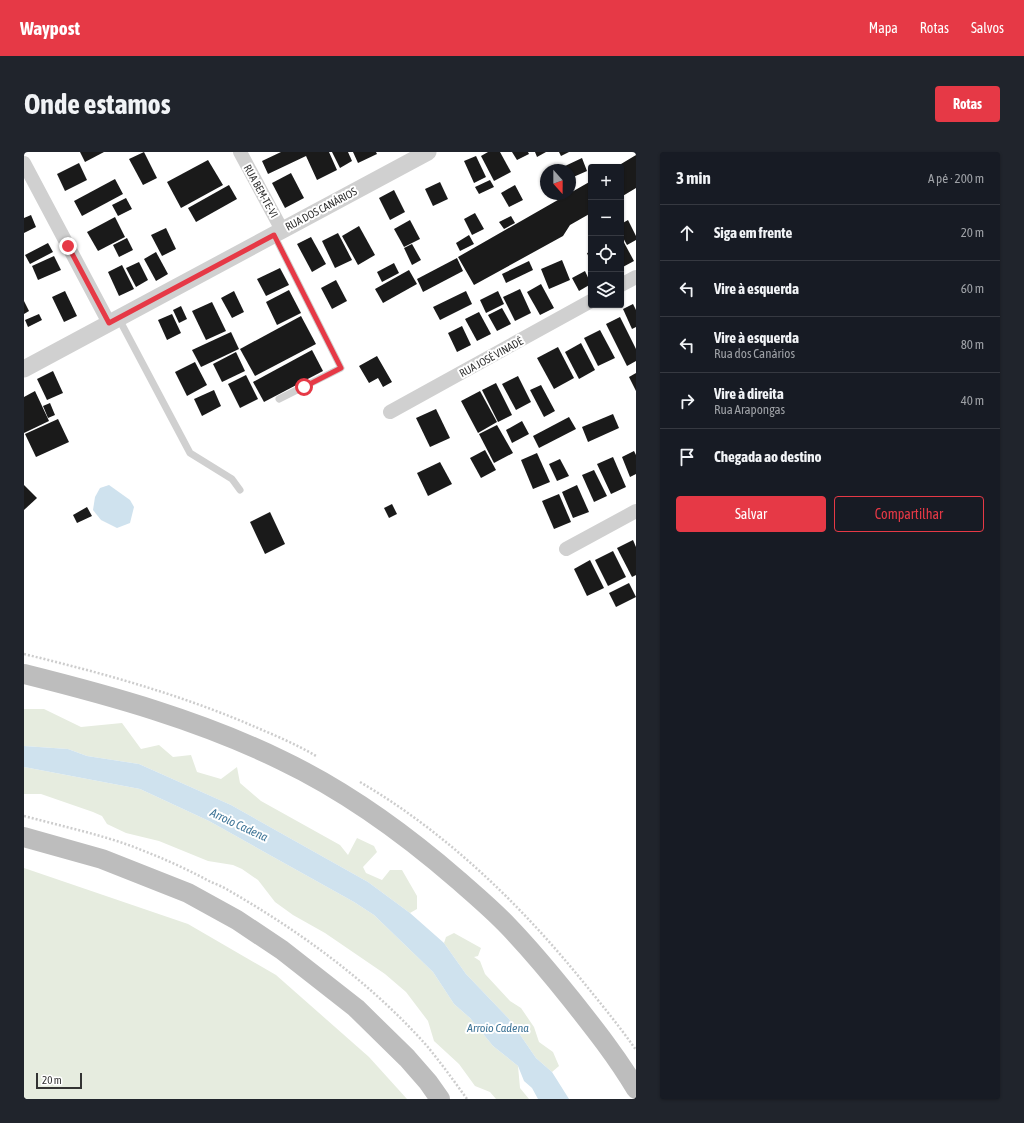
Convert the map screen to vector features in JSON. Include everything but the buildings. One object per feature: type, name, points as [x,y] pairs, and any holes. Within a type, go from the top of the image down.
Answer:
[{"type":"main road","points":[[24,674],[128,701],[198,724],[281,759],[367,810],[423,850],[508,926],[538,958],[597,1032],[636,1089]]},
{"type":"main road","points":[[24,837],[102,859],[188,893],[237,920],[282,950],[356,1008],[407,1058],[428,1082],[440,1099]]},
{"type":"street","name":"RUA BEM-TE-VI","points":[[240,152],[278,233]]},
{"type":"street","name":"RUA DOS CANÁRIOS","points":[[24,368],[428,152]]},
{"type":"street","points":[[24,163],[114,321]]},
{"type":"street","points":[[624,283],[636,277]]},
{"type":"street","name":"RUA JOSÉ VINADÉ","points":[[390,412],[588,304]]},
{"type":"street","points":[[566,549],[636,511]]},
{"type":"lane","points":[[278,233],[341,368],[279,399]]},
{"type":"lane","points":[[114,321],[190,453],[232,479],[240,490]]},
{"type":"shaded area","points":[[24,709],[44,709],[81,727],[122,723],[141,749],[159,745],[173,757],[191,755],[197,772],[221,779],[237,767],[240,783],[261,801],[340,845],[348,855],[357,838],[374,846],[377,852],[363,867],[366,873],[382,880],[390,870],[402,870],[417,896],[417,909],[410,913],[368,882],[231,805],[139,764],[87,756],[68,749],[24,746]]},
{"type":"shaded area","points":[[24,767],[140,789],[209,821],[354,902],[374,915],[433,972],[454,1004],[470,1018],[493,1046],[518,1066],[520,1088],[529,1099],[496,1099],[490,1092],[475,1086],[459,1064],[434,1041],[428,1021],[406,992],[385,974],[325,933],[293,915],[275,902],[258,880],[242,869],[233,865],[208,861],[159,841],[126,833],[107,824],[102,816],[41,794],[24,794]]},
{"type":"shaded area","points":[[24,868],[188,924],[276,975],[369,1057],[407,1099],[24,1099]]},
{"type":"shaded area","points":[[454,933],[481,948],[478,956],[474,957],[480,961],[485,974],[510,1001],[521,1008],[534,1027],[539,1042],[553,1052],[559,1066],[552,1072],[536,1058],[510,1020],[466,974],[444,943],[446,937]]},
{"type":"water","points":[[109,485],[130,500],[134,507],[130,523],[117,528],[101,520],[93,510],[95,497],[100,488]]},
{"type":"water","name":"Arroio Cadena","points":[[24,746],[68,749],[87,756],[139,764],[231,805],[368,882],[410,913],[444,943],[466,974],[510,1020],[536,1058],[552,1072],[569,1099],[538,1099],[532,1088],[524,1081],[518,1066],[493,1046],[470,1018],[454,1004],[433,972],[374,915],[354,902],[209,821],[140,789],[24,767]]},
{"type":"route","points":[[68,246],[109,323],[274,235],[341,368],[304,387]]}]
